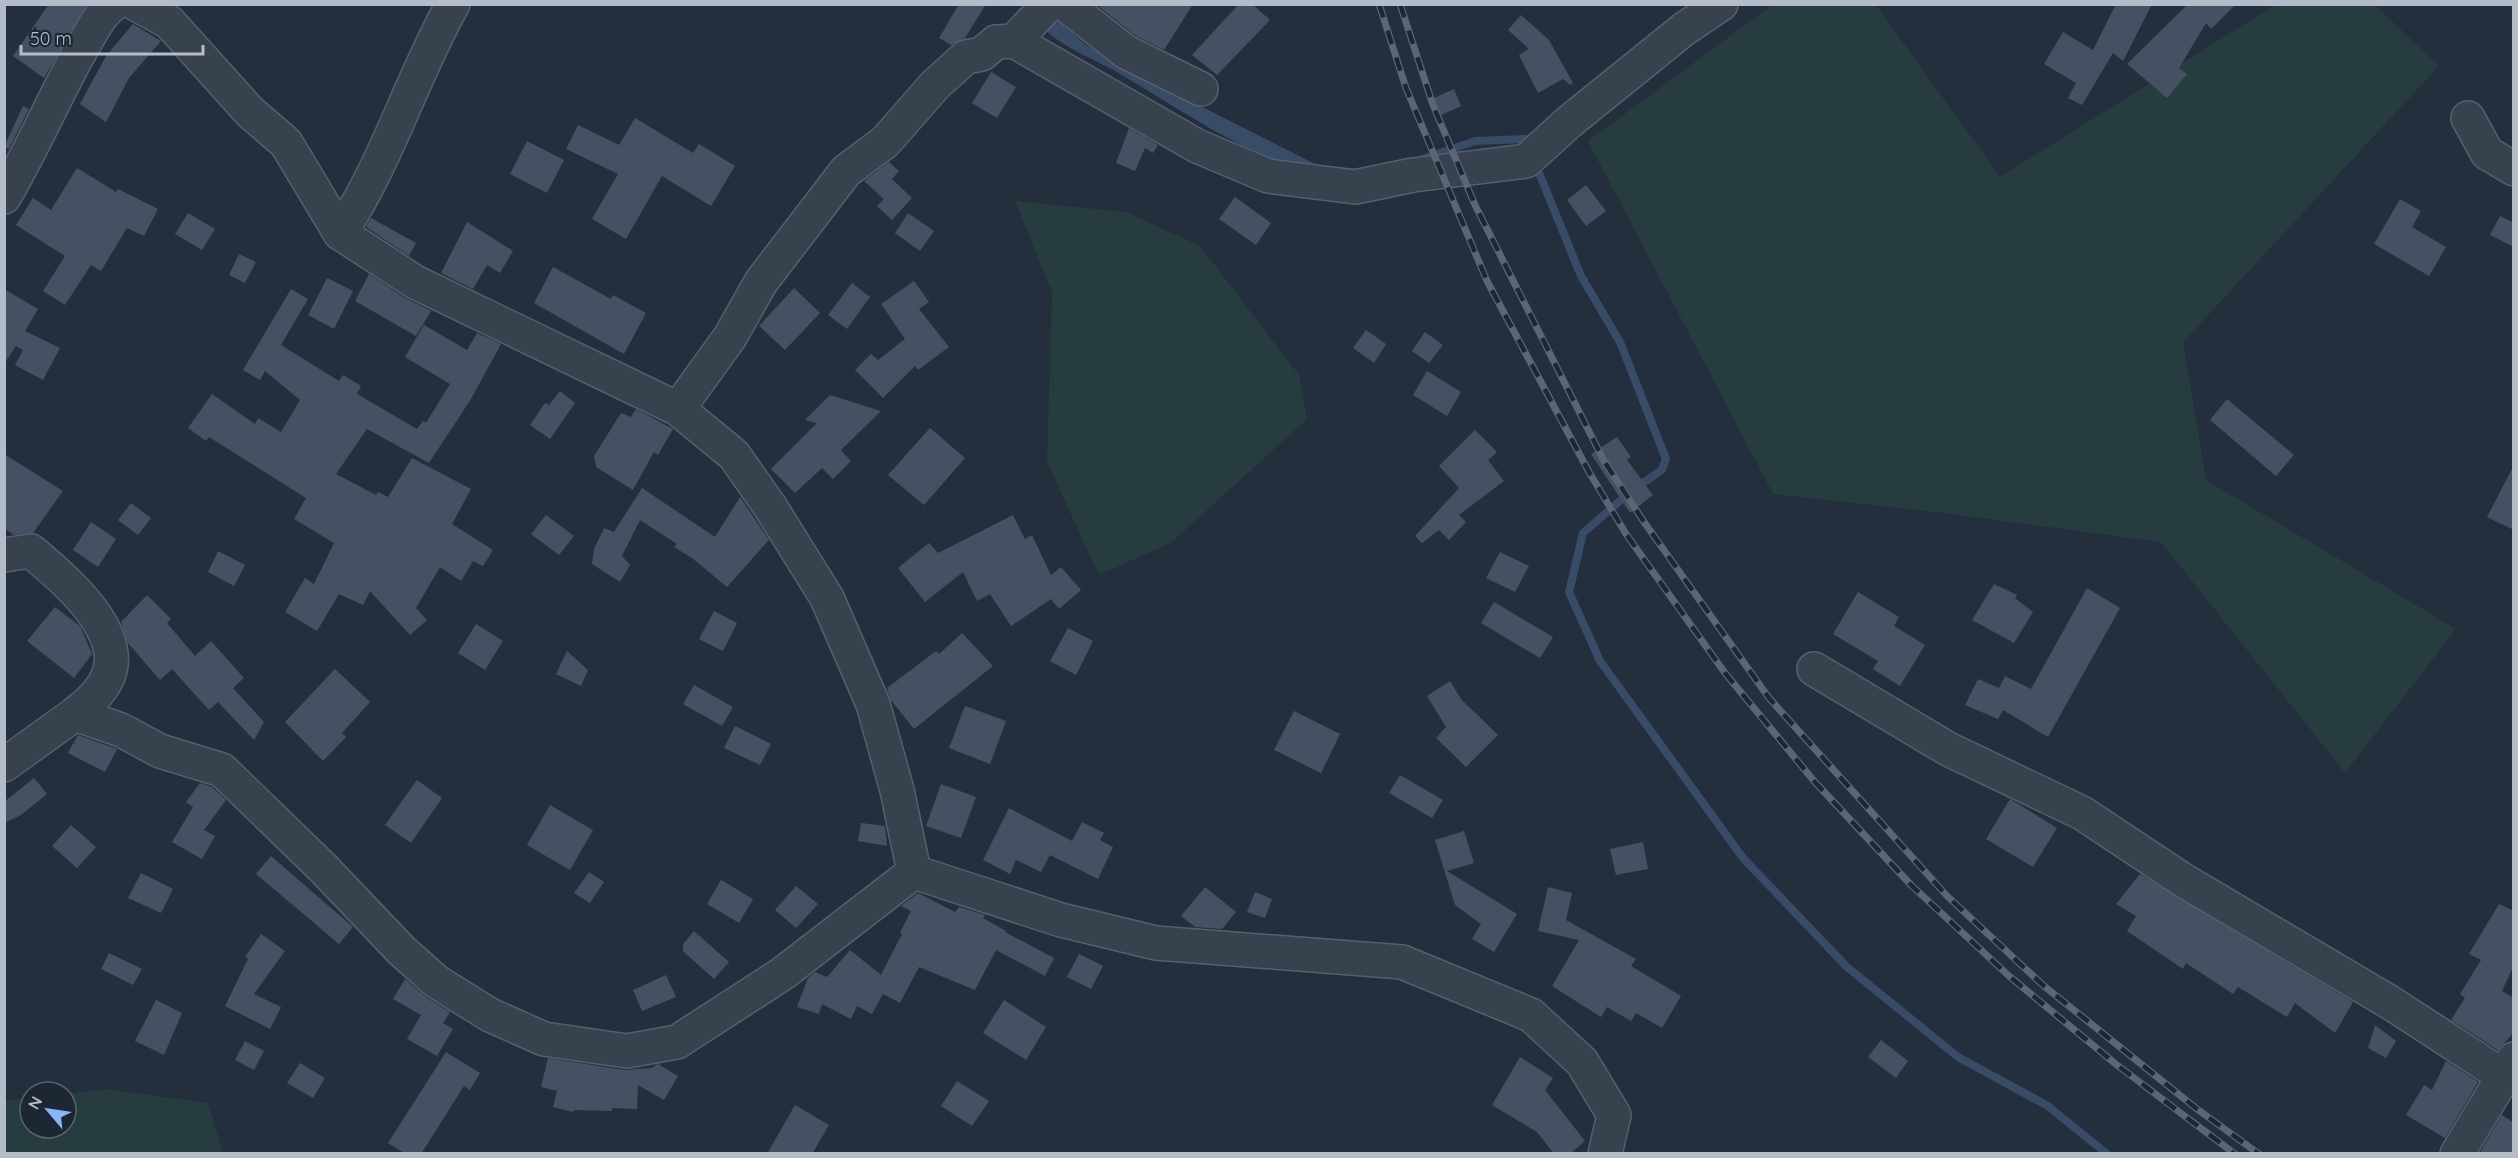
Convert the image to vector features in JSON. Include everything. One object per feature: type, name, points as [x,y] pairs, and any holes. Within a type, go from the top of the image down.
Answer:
[{"type":"street","points":[[4,196],[82,48],[107,9],[114,4]]},
{"type":"street","points":[[136,4],[169,22],[250,112],[286,143],[340,234],[415,282],[678,409],[734,455],[771,508],[827,598],[873,704],[897,790],[914,872]]},
{"type":"street","points":[[340,234],[363,199],[437,34],[453,4]]},
{"type":"street","points":[[1014,41],[1049,4]]},
{"type":"street","points":[[1065,4],[1126,51],[1201,89]]},
{"type":"street","points":[[678,409],[730,337],[762,282],[846,171],[885,142],[935,85],[966,57],[982,54],[996,42],[1014,41],[1197,146],[1268,177],[1355,187],[1407,176],[1526,161],[1569,122],[1666,44],[1721,4]]},
{"type":"street","points":[[2468,118],[2487,153],[2514,169]]},
{"type":"street","points":[[4,555],[31,551],[73,586],[103,627],[110,649],[110,667],[100,690],[75,714],[4,765]]},
{"type":"street","points":[[1814,669],[1948,749],[2082,813],[2182,880],[2391,1003],[2508,1068],[2457,1154]]},
{"type":"street","points":[[75,714],[121,730],[160,751],[222,770],[324,869],[402,951],[437,982],[489,1015],[526,1034],[544,1039],[627,1051],[677,1042],[782,974],[914,872]]},
{"type":"street","points":[[914,872],[1061,920],[1156,943],[1402,962],[1451,981],[1531,1015],[1582,1062],[1614,1115],[1605,1154]]},
{"type":"green space","points":[[1772,5],[1876,5],[2000,177],[2275,5],[2375,5],[2439,66],[2183,342],[2206,480],[2456,629],[2345,773],[2161,542],[1936,512],[1773,494],[1588,141]]},
{"type":"green space","points":[[1015,201],[1126,212],[1200,246],[1299,375],[1307,419],[1172,542],[1099,575],[1047,462],[1052,292]]},
{"type":"green space","points":[[106,1089],[208,1103],[223,1153],[5,1153],[5,1101],[18,1099],[18,1140],[78,1140],[78,1092]]},
{"type":"water","points":[[1053,5],[1059,22],[1086,45],[1159,85],[1319,166],[1381,170],[1341,175],[1318,174],[1265,156],[1239,144],[1054,37],[1045,30]]},
{"type":"building","points":[[49,4],[87,4],[44,78],[13,56]]},
{"type":"building","points":[[959,4],[986,4],[965,38],[951,45],[939,38]]},
{"type":"building","points":[[1096,4],[1193,4],[1164,50],[1136,36]]},
{"type":"building","points":[[1239,4],[1252,4],[1270,20],[1217,75],[1192,55]]},
{"type":"building","points":[[2116,4],[2152,4],[2123,61],[2113,53],[2082,105],[2068,98],[2076,83],[2044,64],[2063,32],[2093,50]]},
{"type":"building","points":[[2188,4],[2236,4],[2211,29],[2206,23],[2179,68],[2187,74],[2167,98],[2127,64]]},
{"type":"building","points":[[1521,15],[1549,40],[1573,83],[1570,85],[1563,79],[1538,93],[1519,55],[1529,49],[1508,30]]},
{"type":"building","points":[[133,24],[161,41],[129,78],[106,122],[80,104],[106,56]]},
{"type":"building","points":[[991,72],[1016,87],[997,118],[972,103]]},
{"type":"building","points":[[1454,89],[1461,106],[1439,116],[1432,99]]},
{"type":"building","points":[[23,106],[29,109],[9,149],[4,147]]},
{"type":"building","points":[[635,118],[693,153],[699,144],[735,166],[711,206],[662,176],[626,239],[592,219],[618,174],[566,149],[578,125],[619,145]]},
{"type":"building","points":[[1129,128],[1158,145],[1153,153],[1145,148],[1135,171],[1116,163]]},
{"type":"building","points":[[527,141],[564,160],[547,193],[510,174]]},
{"type":"building","points":[[889,162],[899,171],[892,179],[912,198],[892,220],[877,206],[884,199],[864,181]]},
{"type":"building","points":[[77,168],[116,192],[118,189],[158,209],[144,236],[127,228],[101,271],[91,265],[65,305],[43,291],[65,256],[16,225],[33,198],[51,210]]},
{"type":"building","points":[[1586,185],[1606,211],[1586,226],[1567,200]]},
{"type":"building","points":[[1235,197],[1271,223],[1256,245],[1219,219]]},
{"type":"building","points":[[2400,199],[2421,211],[2412,227],[2446,247],[2429,276],[2374,244]]},
{"type":"building","points":[[188,213],[215,229],[202,250],[175,234]]},
{"type":"building","points":[[908,213],[934,231],[920,251],[895,233]]},
{"type":"building","points":[[2500,216],[2514,223],[2514,247],[2490,235]]},
{"type":"building","points":[[371,218],[416,243],[409,256],[366,227]]},
{"type":"building","points":[[467,222],[513,251],[500,273],[487,265],[473,289],[441,273]]},
{"type":"building","points":[[239,254],[256,262],[245,283],[229,275]]},
{"type":"building","points":[[553,267],[611,299],[613,295],[646,313],[624,354],[534,303]]},
{"type":"building","points":[[369,274],[405,298],[431,311],[416,336],[355,301]]},
{"type":"building","points":[[327,278],[353,291],[334,329],[308,315]]},
{"type":"building","points":[[914,281],[929,302],[919,309],[949,347],[918,370],[915,366],[883,398],[855,370],[871,354],[878,360],[905,339],[881,304]]},
{"type":"building","points":[[852,283],[870,297],[847,329],[828,315]]},
{"type":"building","points":[[794,288],[820,313],[785,350],[759,326]]},
{"type":"building","points":[[4,289],[38,309],[25,331],[60,348],[43,380],[15,365],[23,350],[16,346],[4,364]]},
{"type":"building","points":[[291,289],[308,299],[281,345],[339,381],[343,375],[361,386],[357,394],[417,429],[423,421],[426,423],[450,384],[405,357],[424,325],[467,350],[477,333],[501,344],[471,399],[429,463],[367,429],[336,474],[376,495],[378,492],[388,497],[412,458],[471,489],[452,524],[493,550],[483,566],[473,561],[461,581],[440,567],[416,608],[427,620],[410,635],[370,591],[363,605],[339,594],[317,631],[285,612],[305,578],[314,584],[334,543],[294,519],[306,498],[209,437],[206,441],[188,428],[212,394],[255,424],[258,418],[281,432],[300,400],[265,371],[260,380],[243,370]]},
{"type":"building","points":[[1366,330],[1386,344],[1374,363],[1353,348]]},
{"type":"building","points":[[1425,332],[1443,345],[1429,363],[1412,351]]},
{"type":"building","points":[[1427,371],[1461,392],[1447,416],[1413,395]]},
{"type":"building","points":[[560,391],[575,403],[550,439],[530,425],[545,403],[549,405]]},
{"type":"building","points":[[830,395],[881,411],[841,450],[851,461],[833,479],[822,468],[795,493],[771,469],[817,423],[805,420]]},
{"type":"building","points":[[2227,399],[2294,455],[2276,476],[2210,420]]},
{"type":"building","points":[[636,409],[673,429],[658,455],[654,452],[633,490],[596,467],[594,456],[621,413],[631,417]]},
{"type":"building","points":[[930,428],[965,458],[924,505],[888,475]]},
{"type":"building","points":[[1475,430],[1497,452],[1488,460],[1504,481],[1459,515],[1466,522],[1449,540],[1439,530],[1422,543],[1415,536],[1459,488],[1439,466]]},
{"type":"building","points":[[1617,437],[1631,457],[1627,460],[1653,495],[1630,513],[1591,454]]},
{"type":"building","points":[[4,454],[63,491],[33,533],[14,535],[4,528]]},
{"type":"building","points":[[2514,465],[2514,530],[2487,517]]},
{"type":"building","points":[[642,488],[715,537],[740,497],[769,540],[727,587],[692,558],[674,547],[677,544],[640,520],[622,556],[630,565],[620,582],[592,564],[594,549],[604,528],[614,532]]},
{"type":"building","points":[[131,503],[151,518],[138,535],[118,520]]},
{"type":"building","points":[[546,515],[574,536],[559,555],[531,534]]},
{"type":"building","points":[[1013,515],[1025,539],[1032,535],[1051,575],[1061,567],[1081,590],[1059,609],[1051,599],[1011,626],[990,594],[977,601],[963,572],[925,602],[898,568],[929,543],[938,553]]},
{"type":"building","points":[[91,522],[116,539],[98,567],[73,550]]},
{"type":"building","points":[[218,551],[245,565],[234,586],[208,572]]},
{"type":"building","points":[[1500,552],[1529,566],[1515,592],[1486,578]]},
{"type":"building","points":[[1994,584],[2017,595],[2015,598],[2033,612],[2014,643],[1972,620]]},
{"type":"building","points":[[2087,588],[2120,608],[2048,737],[2003,710],[1998,719],[1965,705],[1978,679],[1999,688],[2005,676],[2031,689]]},
{"type":"building","points":[[1858,592],[1899,617],[1894,626],[1925,645],[1900,686],[1873,669],[1878,661],[1833,634]]},
{"type":"building","points":[[147,595],[171,619],[167,623],[195,656],[211,641],[244,678],[233,688],[264,722],[254,740],[218,702],[209,710],[172,669],[160,680],[127,642],[121,622]]},
{"type":"building","points":[[1494,602],[1553,637],[1540,658],[1481,623]]},
{"type":"building","points":[[55,607],[80,626],[92,654],[74,678],[27,641]]},
{"type":"building","points":[[714,611],[737,623],[723,651],[699,639]]},
{"type":"building","points":[[476,624],[503,641],[485,670],[458,653]]},
{"type":"building","points":[[1068,628],[1093,641],[1076,675],[1050,661]]},
{"type":"building","points":[[962,633],[993,666],[914,729],[891,700],[887,688],[936,651],[939,654]]},
{"type":"building","points":[[567,651],[588,670],[581,686],[556,674]]},
{"type":"building","points":[[335,669],[370,702],[342,733],[346,737],[323,761],[285,722]]},
{"type":"building","points":[[1450,681],[1461,699],[1498,735],[1466,767],[1436,738],[1446,727],[1427,696]]},
{"type":"building","points":[[694,685],[733,707],[722,726],[683,704]]},
{"type":"building","points":[[965,706],[1006,721],[990,764],[949,748]]},
{"type":"building","points":[[1294,711],[1340,734],[1321,773],[1274,750]]},
{"type":"building","points":[[735,726],[771,744],[760,765],[724,748]]},
{"type":"building","points":[[78,735],[117,749],[105,772],[68,753]]},
{"type":"building","points":[[1400,775],[1443,800],[1432,818],[1389,793]]},
{"type":"building","points":[[34,778],[47,794],[21,815],[4,823],[4,802]]},
{"type":"building","points":[[417,780],[442,798],[411,843],[385,825]]},
{"type":"building","points":[[200,783],[212,787],[226,800],[204,830],[215,836],[202,859],[172,842],[193,807],[186,802]]},
{"type":"building","points":[[941,784],[976,797],[961,838],[926,826]]},
{"type":"building","points":[[2010,799],[2057,828],[2033,867],[1986,839]]},
{"type":"building","points":[[550,805],[593,830],[570,870],[527,845]]},
{"type":"building","points":[[1009,808],[1072,841],[1082,822],[1104,833],[1100,840],[1113,847],[1098,879],[1050,855],[1041,872],[1016,860],[1010,874],[983,860]]},
{"type":"building","points":[[861,823],[885,826],[887,846],[858,841]]},
{"type":"building","points":[[71,825],[96,847],[77,868],[52,846]]},
{"type":"building","points":[[1464,831],[1474,863],[1447,871],[1517,914],[1494,952],[1472,939],[1481,924],[1455,905],[1435,840]]},
{"type":"building","points":[[1643,842],[1648,869],[1616,875],[1610,849]]},
{"type":"building","points":[[271,856],[353,927],[339,944],[256,874]]},
{"type":"building","points":[[589,872],[604,882],[590,903],[574,893]]},
{"type":"building","points":[[141,873],[173,889],[161,913],[128,898]]},
{"type":"building","points":[[2140,874],[2353,1002],[2335,1033],[2295,1003],[2287,1017],[2238,987],[2233,994],[2186,963],[2183,969],[2127,931],[2136,916],[2116,904]]},
{"type":"building","points":[[721,880],[753,899],[739,923],[707,904]]},
{"type":"building","points":[[796,886],[818,904],[796,928],[775,910]]},
{"type":"building","points":[[1205,887],[1236,912],[1222,929],[1195,927],[1181,916]]},
{"type":"building","points":[[1548,887],[1572,893],[1566,920],[1636,959],[1631,966],[1681,996],[1662,1028],[1636,1013],[1631,1021],[1607,1007],[1601,1017],[1552,986],[1579,940],[1538,931]]},
{"type":"building","points":[[1255,892],[1272,899],[1265,918],[1247,912]]},
{"type":"building","points":[[918,893],[955,912],[959,907],[985,915],[983,918],[1005,932],[1054,958],[1045,976],[996,950],[975,990],[919,967],[900,1003],[883,994],[872,1014],[857,1006],[851,1019],[822,1004],[819,1014],[797,1007],[808,978],[815,972],[827,977],[850,950],[881,975],[911,911],[901,906]]},
{"type":"building","points":[[2499,904],[2514,911],[2514,965],[2502,991],[2514,998],[2514,1032],[2498,1050],[2451,1020],[2465,998],[2460,994],[2481,960],[2469,954]]},
{"type":"building","points":[[694,931],[729,962],[714,979],[683,951],[683,944]]},
{"type":"building","points":[[261,934],[285,951],[254,994],[281,1007],[270,1029],[225,1006],[248,959],[245,957]]},
{"type":"building","points":[[109,953],[142,969],[133,985],[101,969]]},
{"type":"building","points":[[1079,954],[1103,966],[1091,989],[1067,977]]},
{"type":"building","points":[[666,975],[676,997],[642,1011],[633,990]]},
{"type":"building","points":[[405,979],[427,998],[450,1012],[443,1023],[453,1029],[437,1056],[407,1039],[421,1015],[393,999]]},
{"type":"building","points":[[156,1000],[182,1013],[164,1055],[135,1041]]},
{"type":"building","points":[[1004,1000],[1046,1027],[1026,1060],[983,1033]]},
{"type":"building","points":[[2375,1025],[2396,1041],[2386,1058],[2368,1048]]},
{"type":"building","points":[[1881,1040],[1908,1061],[1896,1078],[1868,1057]]},
{"type":"building","points":[[245,1041],[264,1051],[254,1070],[235,1060]]},
{"type":"building","points":[[446,1052],[480,1073],[470,1090],[464,1086],[421,1154],[406,1154],[388,1143]]},
{"type":"building","points":[[1520,1057],[1553,1078],[1545,1090],[1585,1141],[1570,1154],[1554,1154],[1537,1132],[1492,1105]]},
{"type":"building","points":[[548,1058],[624,1070],[651,1068],[658,1064],[678,1076],[664,1100],[638,1085],[637,1109],[612,1108],[612,1111],[574,1110],[573,1112],[553,1107],[557,1091],[541,1087]]},
{"type":"building","points":[[2446,1061],[2478,1082],[2445,1138],[2406,1115],[2424,1085],[2432,1090]]},
{"type":"building","points":[[300,1063],[325,1078],[313,1098],[287,1083]]},
{"type":"building","points":[[957,1081],[989,1101],[972,1126],[941,1106]]},
{"type":"building","points":[[795,1105],[829,1125],[812,1154],[767,1154]]},
{"type":"building","points":[[2502,1115],[2514,1123],[2514,1154],[2479,1154]]},
{"type":"waterway","points":[[1423,159],[1475,141],[1527,139],[1529,146]]},
{"type":"waterway","points":[[1535,163],[1581,276],[1620,342],[1666,459],[1662,470],[1637,487]]},
{"type":"waterway","points":[[1628,494],[1583,533],[1569,592],[1600,661],[1743,858],[1847,967],[1958,1057],[2048,1106],[2107,1154]]},
{"type":"railway","points":[[1379,4],[1406,88],[1487,281],[1589,472],[1626,534],[1725,673],[1814,781],[1911,885],[2009,976],[2117,1065],[2235,1154]]},
{"type":"railway","points":[[1400,4],[1433,105],[1475,205],[1604,461],[1644,522],[1769,698],[1947,896],[2044,986],[2197,1109],[2259,1154]]}]
